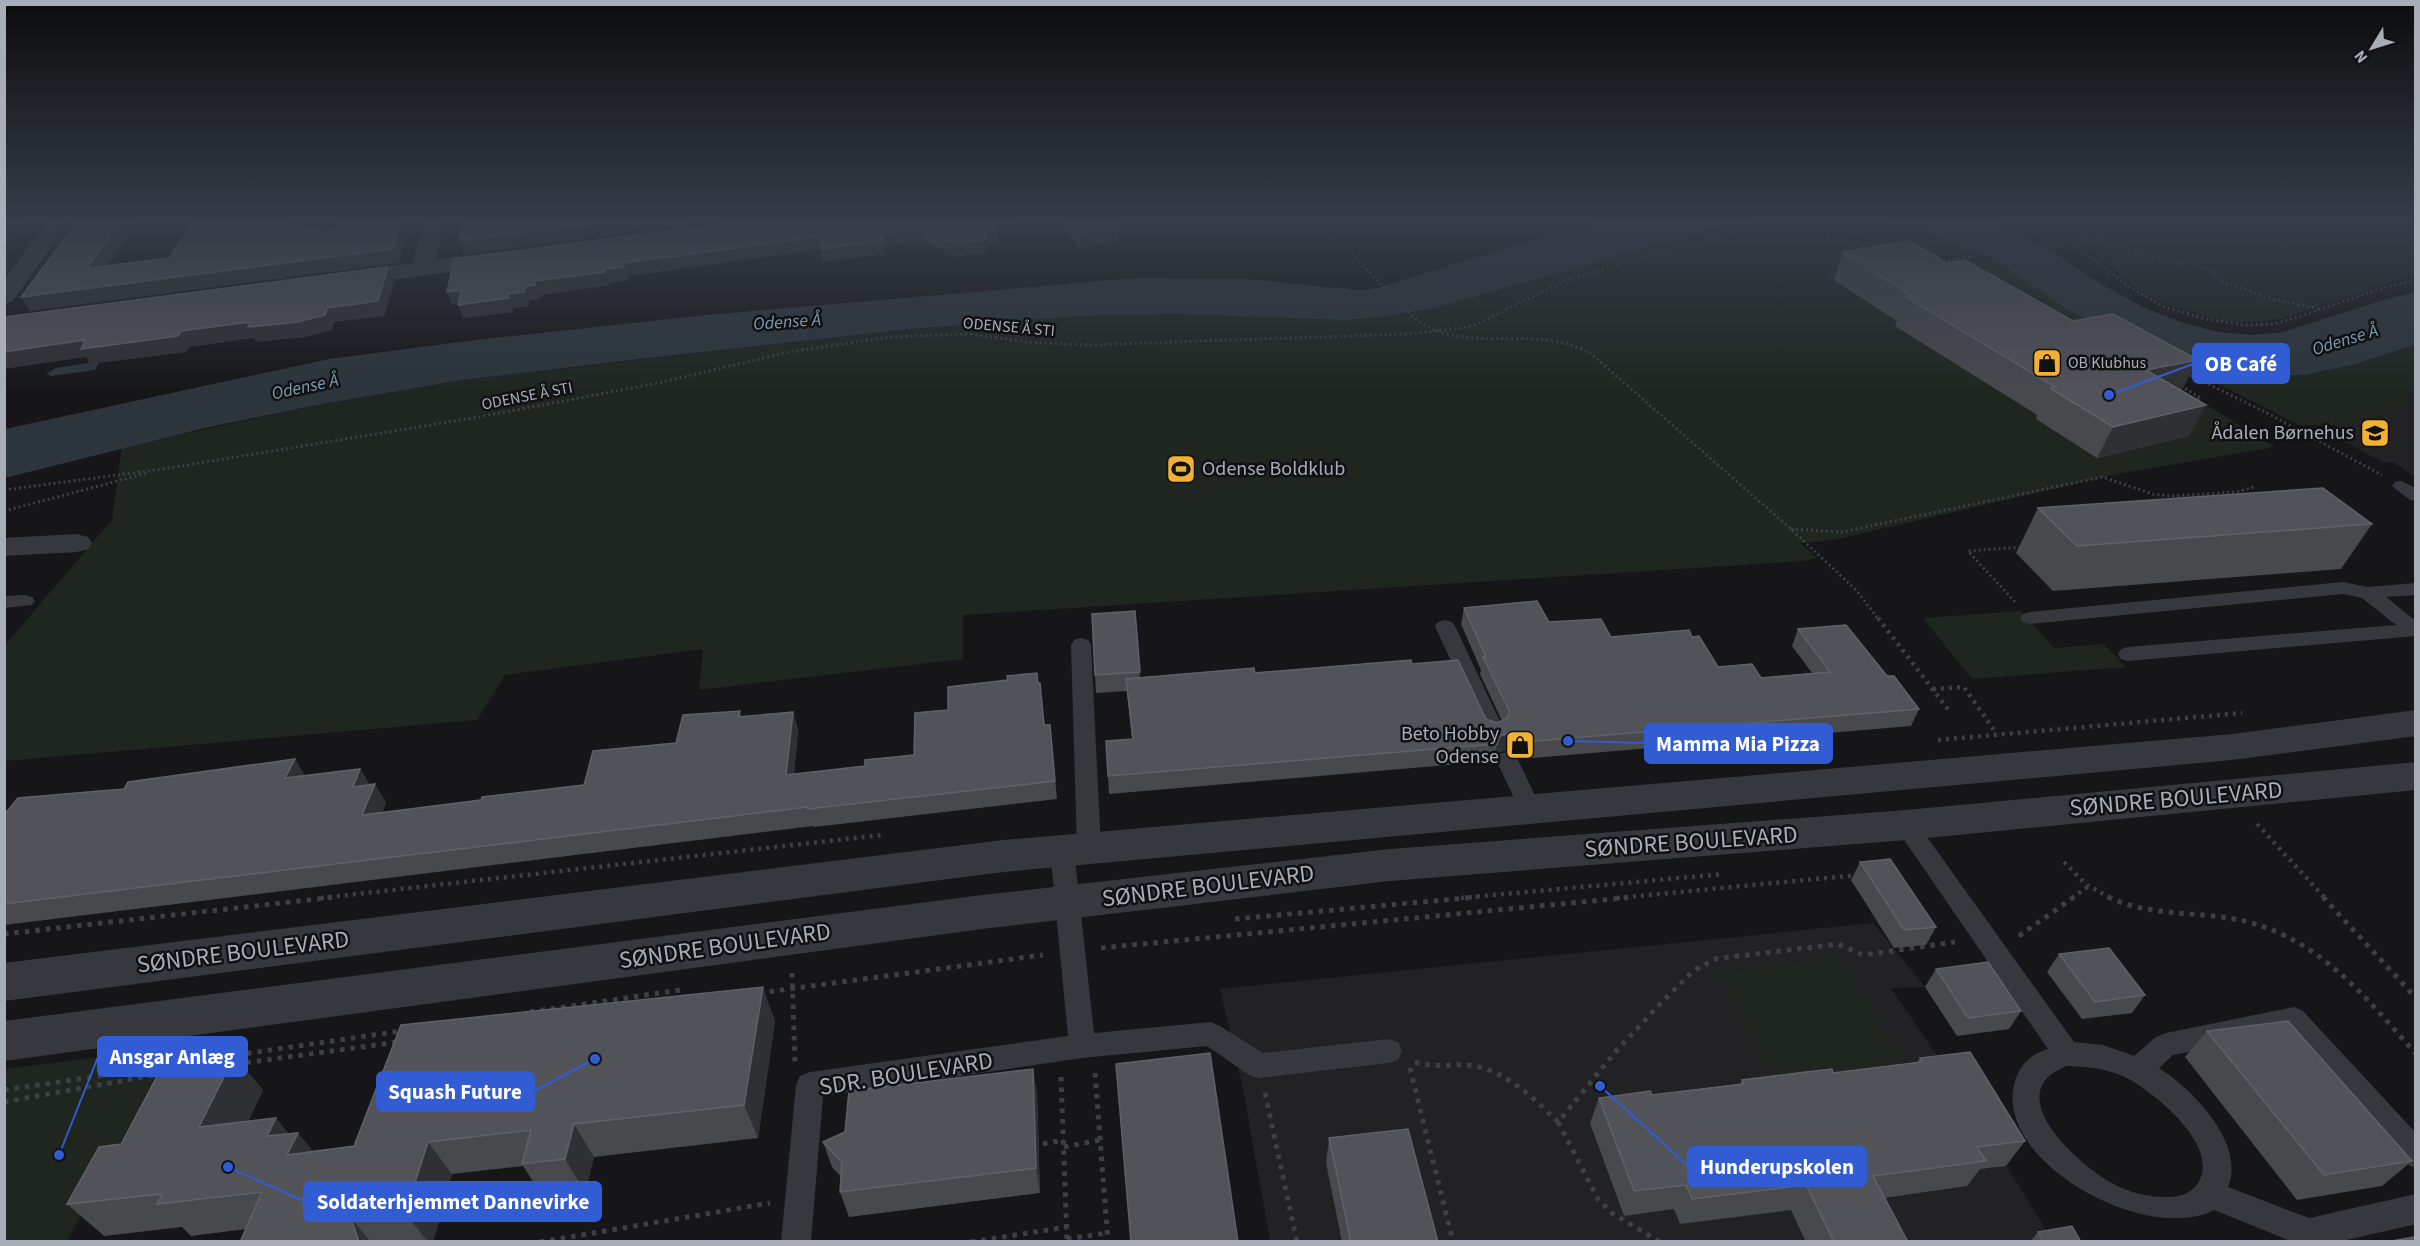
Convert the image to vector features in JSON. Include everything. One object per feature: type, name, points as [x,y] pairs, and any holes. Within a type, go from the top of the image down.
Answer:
[{"type":"street","points":[[4,297],[19,277]]},
{"type":"street","points":[[326,282],[362,277]]},
{"type":"street","points":[[6,548],[77,543]]},
{"type":"street","name":"SØNDRE BOULEVARD","points":[[4,982],[659,898],[1075,849],[2232,747],[2415,723]]},
{"type":"street","name":"SØNDRE BOULEVARD","points":[[4,1041],[1066,902],[1390,865],[1906,825],[2415,776]]},
{"type":"lane","points":[[2401,486],[2415,496]]},
{"type":"lane","points":[[2030,618],[2343,588],[2368,593],[2415,588]]},
{"type":"lane","points":[[2128,654],[2415,630],[2368,593]]},
{"type":"lane","points":[[4,602],[25,602]]},
{"type":"lane","points":[[1445,626],[1493,730]]},
{"type":"lane","points":[[1078,1047],[1072,951],[1066,902],[1075,849],[1082,645]]},
{"type":"lane","points":[[1508,760],[1531,810]]},
{"type":"lane","points":[[1906,825],[2067,1054]]},
{"type":"lane","points":[[2138,1070],[2166,1045],[2294,1019],[2415,1154]]},
{"type":"lane","name":"SDR. BOULEVARD","points":[[796,1242],[810,1085],[1078,1047],[1211,1034],[1259,1066]]},
{"type":"lane","points":[[1259,1066],[1388,1051]]},
{"type":"lane","points":[[2067,1054],[2101,1057],[2138,1070],[2176,1097],[2204,1130],[2217,1164],[2215,1185],[2210,1194],[2203,1201],[2180,1211],[2151,1211],[2118,1202],[2085,1184],[2058,1161],[2037,1134],[2027,1108],[2027,1085],[2037,1068],[2055,1057],[2067,1054]]},
{"type":"lane","points":[[2210,1194],[2309,1233],[2415,1209]]},
{"type":"path","points":[[1374,277],[1418,321],[1435,332],[1472,339],[1533,338],[1555,341],[1589,352],[1791,529],[1856,590],[1950,712]]},
{"type":"path","name":"ODENSE Å STI","points":[[4,490],[163,469],[479,417],[658,383],[789,352],[889,337],[970,334],[1027,342],[1089,345],[1435,332],[1479,323],[1538,292],[1576,277]]},
{"type":"path","points":[[2117,277],[2162,306],[2205,319],[2232,324],[2265,325],[2292,320],[2382,288],[2415,280]]},
{"type":"path","points":[[2217,277],[2272,299],[2321,309]]},
{"type":"path","points":[[2184,373],[2265,412],[2401,486]]},
{"type":"path","points":[[2172,381],[2201,398],[2186,402]]},
{"type":"path","points":[[4,511],[163,469]]},
{"type":"path","points":[[1791,529],[1842,532],[2103,477],[2153,494],[2172,496],[2237,492],[2254,487]]},
{"type":"path","points":[[2027,547],[1968,551],[2030,618]]},
{"type":"path","points":[[1932,689],[1964,687],[1996,733]]},
{"type":"path","points":[[2230,794],[2415,998]]},
{"type":"path","points":[[2064,862],[2089,886],[2142,910],[2227,916],[2276,929],[2303,943],[2312,948],[2352,983],[2415,1054]]},
{"type":"path","points":[[1232,919],[1727,874]]},
{"type":"path","points":[[755,993],[1072,951],[1865,874]]},
{"type":"path","points":[[2021,936],[2089,886]]},
{"type":"path","points":[[1558,1122],[1617,1050],[1661,1003],[1693,971],[1715,959],[1838,944],[1863,955],[1985,938]]},
{"type":"path","points":[[780,975],[803,971]]},
{"type":"path","points":[[792,973],[790,988],[794,1060],[810,1085]]},
{"type":"path","points":[[522,1013],[686,989]]},
{"type":"path","points":[[193,1062],[404,1030]]},
{"type":"path","points":[[223,1066],[400,1041]]},
{"type":"path","points":[[1078,1047],[1100,1140],[1108,1242]]},
{"type":"path","points":[[1078,1047],[1064,1144],[1067,1240],[1107,1233]]},
{"type":"path","points":[[1453,1242],[1408,1059],[1426,1067],[1474,1066],[1505,1080],[1533,1097],[1558,1122],[1598,1199],[1612,1213],[1660,1242]]},
{"type":"path","points":[[4,1090],[169,1065]]},
{"type":"path","points":[[1259,1066],[1297,1242]]},
{"type":"path","points":[[4,1102],[164,1074]]},
{"type":"path","points":[[1043,1144],[1100,1140]]},
{"type":"path","points":[[540,1242],[800,1198]]},
{"type":"path","points":[[971,1242],[1067,1227]]},
{"type":"shaded area","name":"Odense Boldklub","points":[[1543,277],[1918,277],[2182,390],[2275,447],[2118,474],[1833,540],[1800,543],[1817,558],[1804,561],[963,615],[963,659],[699,690],[703,649],[505,675],[477,720],[5,761],[5,645],[112,520],[122,447],[317,405],[463,380],[909,329],[1080,316],[1177,314],[1345,320],[1434,308]]},
{"type":"shaded area","points":[[1996,277],[2020,277],[2068,310],[2190,362],[2241,377],[2305,375],[2356,364],[2415,345],[2415,391],[2398,410],[2382,416],[2336,425],[2299,425],[2220,385],[2072,319]]},
{"type":"shaded area","points":[[2124,277],[2406,277],[2290,316],[2262,322],[2215,319],[2165,304],[2139,290]]},
{"type":"shaded area","name":"Ådalen Børnehus","points":[[2415,391],[2415,477],[2393,462],[2384,463],[2338,438],[2333,429],[2336,425],[2382,416],[2398,410]]},
{"type":"shaded area","points":[[2021,611],[2054,648],[2104,644],[2126,667],[1972,679],[1923,618]]},
{"type":"shaded area","points":[[1873,923],[1925,987],[1891,988],[1952,1078],[2053,1241],[1270,1241],[1244,1094],[1220,989]]},
{"type":"shaded area","points":[[1839,956],[1908,1069],[1778,1087],[1718,972]]},
{"type":"shaded area","points":[[171,1048],[67,1241],[5,1241],[4,1069]]},
{"type":"water","name":"Odense Å","points":[[1412,277],[1543,277],[1434,308],[1380,317],[1345,320],[1177,314],[1080,316],[909,329],[463,380],[317,405],[205,428],[5,478],[5,429],[329,359],[484,339],[707,315],[1136,278],[1245,279],[1358,290],[1374,289]]},
{"type":"water","name":"Odense Å","points":[[2020,277],[2091,277],[2147,309],[2184,323],[2219,332],[2252,335],[2283,332],[2415,292],[2415,345],[2356,364],[2305,375],[2241,377],[2190,362],[2112,332],[2068,310]]},
{"type":"water","points":[[100,361],[95,370],[51,376],[46,374],[56,368]]},
{"type":"building","points":[[36,277],[175,277],[21,297]]},
{"type":"building","points":[[310,277],[385,277],[378,301],[327,308],[325,315],[298,322],[248,327],[250,322],[181,331],[178,336],[81,349],[85,340],[4,352],[5,317]]},
{"type":"building","points":[[450,277],[565,277],[535,281],[535,285],[525,287],[524,292],[508,294],[508,298],[458,305],[461,290],[447,292]]},
{"type":"building","points":[[1882,277],[1995,277],[2073,321],[2113,314],[2198,360],[2146,370],[2206,405],[2113,427],[2050,388],[2055,387],[1906,297],[1912,296]]},
{"type":"building","points":[[2323,488],[2372,524],[2077,546],[2038,508]]},
{"type":"building","points":[[1537,601],[1549,622],[1601,619],[1611,637],[1689,630],[1692,637],[1699,636],[1718,667],[1752,664],[1761,678],[1830,672],[1798,629],[1846,625],[1887,676],[1894,676],[1919,709],[1524,742],[1519,735],[1510,733],[1500,736],[1497,744],[1108,776],[1106,741],[1133,739],[1126,679],[1254,668],[1255,673],[1411,660],[1412,664],[1458,660],[1486,719],[1497,723],[1506,719],[1510,712],[1483,657],[1486,657],[1464,608]]},
{"type":"building","points":[[1135,611],[1140,672],[1095,675],[1092,614]]},
{"type":"building","points":[[1037,673],[1044,725],[1050,725],[1055,781],[808,809],[808,807],[4,904],[4,815],[18,798],[124,789],[128,782],[295,759],[285,778],[360,769],[353,787],[375,784],[362,815],[584,785],[593,751],[676,743],[683,715],[740,711],[738,717],[793,712],[786,775],[865,766],[865,760],[914,755],[915,713],[948,710],[948,687],[1008,680],[1007,676]]},
{"type":"building","points":[[1890,859],[1936,927],[1904,930],[1860,862]]},
{"type":"building","points":[[2109,948],[2145,995],[2095,1002],[2059,954]]},
{"type":"building","points":[[1988,962],[2021,1011],[1968,1018],[1936,969]]},
{"type":"building","points":[[763,987],[744,1105],[574,1124],[565,1159],[522,1164],[531,1130],[428,1142],[405,1213],[351,1218],[359,1242],[240,1242],[262,1192],[157,1204],[162,1194],[67,1204],[99,1147],[121,1144],[163,1065],[234,1057],[199,1127],[276,1118],[267,1136],[298,1133],[287,1155],[354,1146],[401,1025]]},
{"type":"building","points":[[2288,1021],[2412,1161],[2324,1175],[2207,1031]]},
{"type":"building","points":[[1970,1052],[2025,1141],[1977,1147],[1986,1161],[1873,1176],[1908,1242],[1834,1242],[1806,1185],[1692,1199],[1686,1185],[1634,1191],[1599,1098],[1650,1091],[1652,1095],[1743,1084],[1742,1080],[1832,1069],[1833,1073],[1922,1062],[1920,1058]]},
{"type":"building","points":[[1210,1053],[1238,1242],[1131,1242],[1116,1064]]},
{"type":"building","points":[[1033,1069],[1036,1168],[840,1192],[842,1162],[823,1142],[845,1132],[849,1091]]},
{"type":"building","points":[[1408,1129],[1438,1242],[1351,1242],[1329,1138]]},
{"type":"building","points":[[2072,1226],[2081,1242],[2043,1242],[2038,1232]]},
{"type":"building","points":[[2415,1237],[2415,1242],[2386,1242]]},
{"type":"place","name":"OB Klubhus","points":[[2047,363]]},
{"type":"place","name":"OB Café","points":[[2109,395]]},
{"type":"place","name":"Ådalen Børnehus","points":[[2375,433]]},
{"type":"place","name":"Odense Boldklub","points":[[1181,469]]},
{"type":"place","name":"Mamma Mia Pizza","points":[[1568,741]]},
{"type":"place","name":"Beto Hobby Odense","points":[[1520,745]]},
{"type":"place","name":"Squash Future","points":[[595,1059]]},
{"type":"place","name":"Hunderupskolen","points":[[1600,1086]]},
{"type":"place","name":"Ansgar Anlæg","points":[[59,1155]]},
{"type":"place","name":"Soldaterhjemmet Dannevirke","points":[[228,1167]]}]
